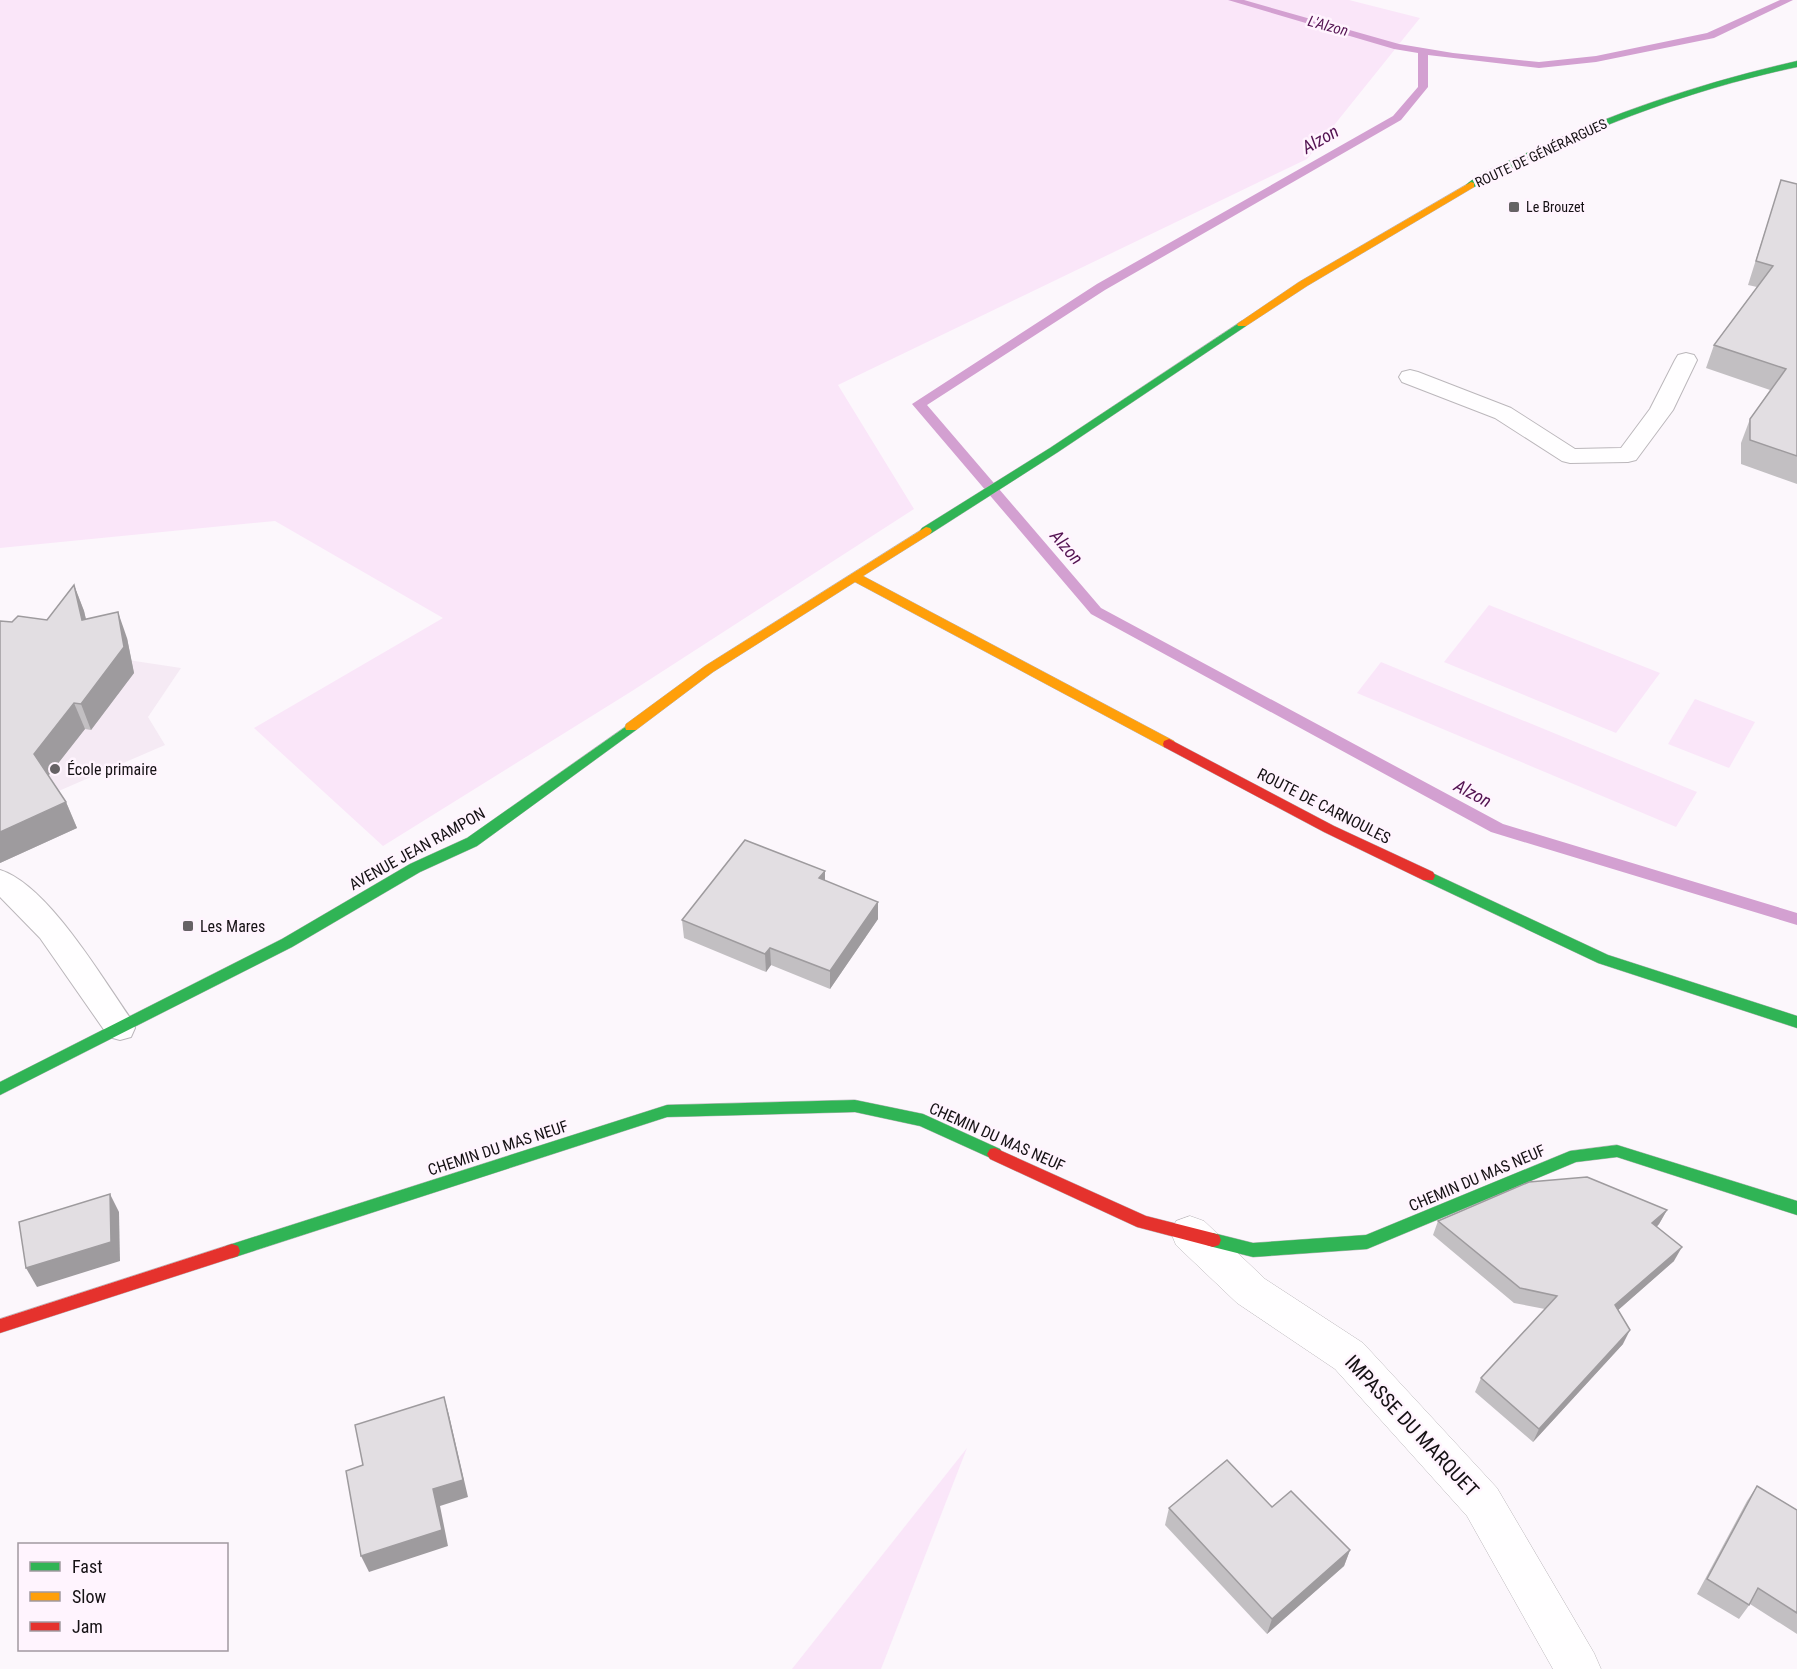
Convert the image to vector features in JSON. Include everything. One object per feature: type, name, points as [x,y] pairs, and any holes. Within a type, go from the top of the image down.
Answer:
[{"type":"main road","name":"ROUTE DE GÉNÉRARGUES","points":[[1054,450],[1303,284],[1424,211],[1500,170],[1617,118],[1716,83],[1797,64]]},
{"type":"main road","name":"AVENUE JEAN RAMPON","points":[[0,1089],[286,943],[415,868],[472,842],[570,773],[709,669],[1054,450]]},
{"type":"main road","name":"ROUTE DE CARNOULES","points":[[855,577],[1329,829],[1592,954],[1797,1022]]},
{"type":"main road","name":"CHEMIN DU MAS NEUF","points":[[0,1326],[667,1111],[855,1106],[923,1120],[1143,1222],[1253,1250],[1367,1242],[1575,1156],[1617,1151],[1797,1208]]},
{"type":"street","name":"IMPASSE DU MARQUET","points":[[1190,1233],[1251,1291],[1349,1356],[1482,1502],[1578,1669]]},
{"type":"lane","points":[[1410,377],[1503,413],[1570,456],[1628,455],[1660,410],[1686,360]]},
{"type":"lane","points":[[0,881],[20,895],[53,935],[120,1028]]},
{"type":"shaded area","points":[[0,0],[1349,0],[1420,18],[1307,159],[838,385],[914,509],[632,691],[383,846],[254,728],[443,618],[275,521],[0,548]]},
{"type":"shaded area","points":[[1489,605],[1660,673],[1616,733],[1444,662]]},
{"type":"shaded area","points":[[127,638],[130,655],[128,660],[181,668],[148,717],[165,745],[54,793],[77,828],[0,863],[93,646]]},
{"type":"shaded area","points":[[1381,662],[1697,792],[1676,827],[1357,693]]},
{"type":"shaded area","points":[[1695,699],[1755,722],[1729,768],[1668,744]]},
{"type":"shaded area","points":[[967,1448],[881,1669],[792,1669]]},
{"type":"building","points":[[1781,180],[1797,184],[1797,456],[1750,440],[1750,419],[1786,369],[1714,345],[1773,266],[1756,261]]},
{"type":"building","points":[[74,585],[82,620],[118,612],[124,647],[81,704],[74,703],[34,754],[66,802],[0,832],[0,621],[12,622],[18,616],[47,620]]},
{"type":"building","points":[[745,840],[825,871],[819,878],[878,902],[830,971],[770,948],[765,954],[682,920]]},
{"type":"building","points":[[1587,1177],[1667,1210],[1652,1223],[1682,1247],[1615,1305],[1630,1330],[1539,1429],[1481,1378],[1557,1296],[1520,1288],[1438,1221],[1529,1182]]},
{"type":"building","points":[[110,1194],[111,1242],[26,1268],[19,1222]]},
{"type":"building","points":[[444,1397],[463,1480],[433,1489],[442,1530],[361,1556],[346,1471],[363,1465],[355,1425]]},
{"type":"building","points":[[1227,1460],[1272,1507],[1291,1491],[1350,1550],[1272,1619],[1169,1508]]},
{"type":"building","points":[[1757,1486],[1797,1510],[1797,1613],[1758,1588],[1749,1605],[1707,1579]]},
{"type":"waterway","name":"L'Alzon","points":[[1233,0],[1398,47],[1423,51]]},
{"type":"waterway","points":[[1423,51],[1539,65],[1596,59],[1710,36],[1788,0]]},
{"type":"waterway","name":"Alzon","points":[[1423,51],[1423,87],[1397,118],[1101,287],[919,404],[1096,611],[1497,828],[1797,919]]},
{"type":"traffic: fast","points":[[1471,185],[1560,141],[1655,103],[1727,80],[1797,64]]},
{"type":"traffic: fast","points":[[926,531],[1054,450],[1242,324]]},
{"type":"traffic: fast","points":[[0,1089],[287,943],[415,868],[472,842],[631,727]]},
{"type":"traffic: fast","points":[[1428,876],[1603,959],[1797,1022]]},
{"type":"traffic: fast","points":[[232,1251],[667,1111],[855,1106],[923,1120],[995,1154]]},
{"type":"traffic: fast","points":[[1213,1240],[1253,1250],[1367,1242],[1575,1156],[1617,1151],[1797,1208]]},
{"type":"traffic: slow","points":[[1242,324],[1303,284],[1471,185]]},
{"type":"traffic: slow","points":[[631,727],[709,669],[926,531]]},
{"type":"traffic: slow","points":[[855,577],[1169,744]]},
{"type":"traffic: jam","points":[[1169,744],[1329,829],[1428,876]]},
{"type":"traffic: jam","points":[[995,1154],[1143,1222],[1213,1240]]},
{"type":"traffic: jam","points":[[0,1326],[232,1251]]},
{"type":"place","name":"Le Brouzet","points":[[1514,207]]},
{"type":"place","name":"École primaire","points":[[55,769]]},
{"type":"place","name":"Les Mares","points":[[188,926]]}]
